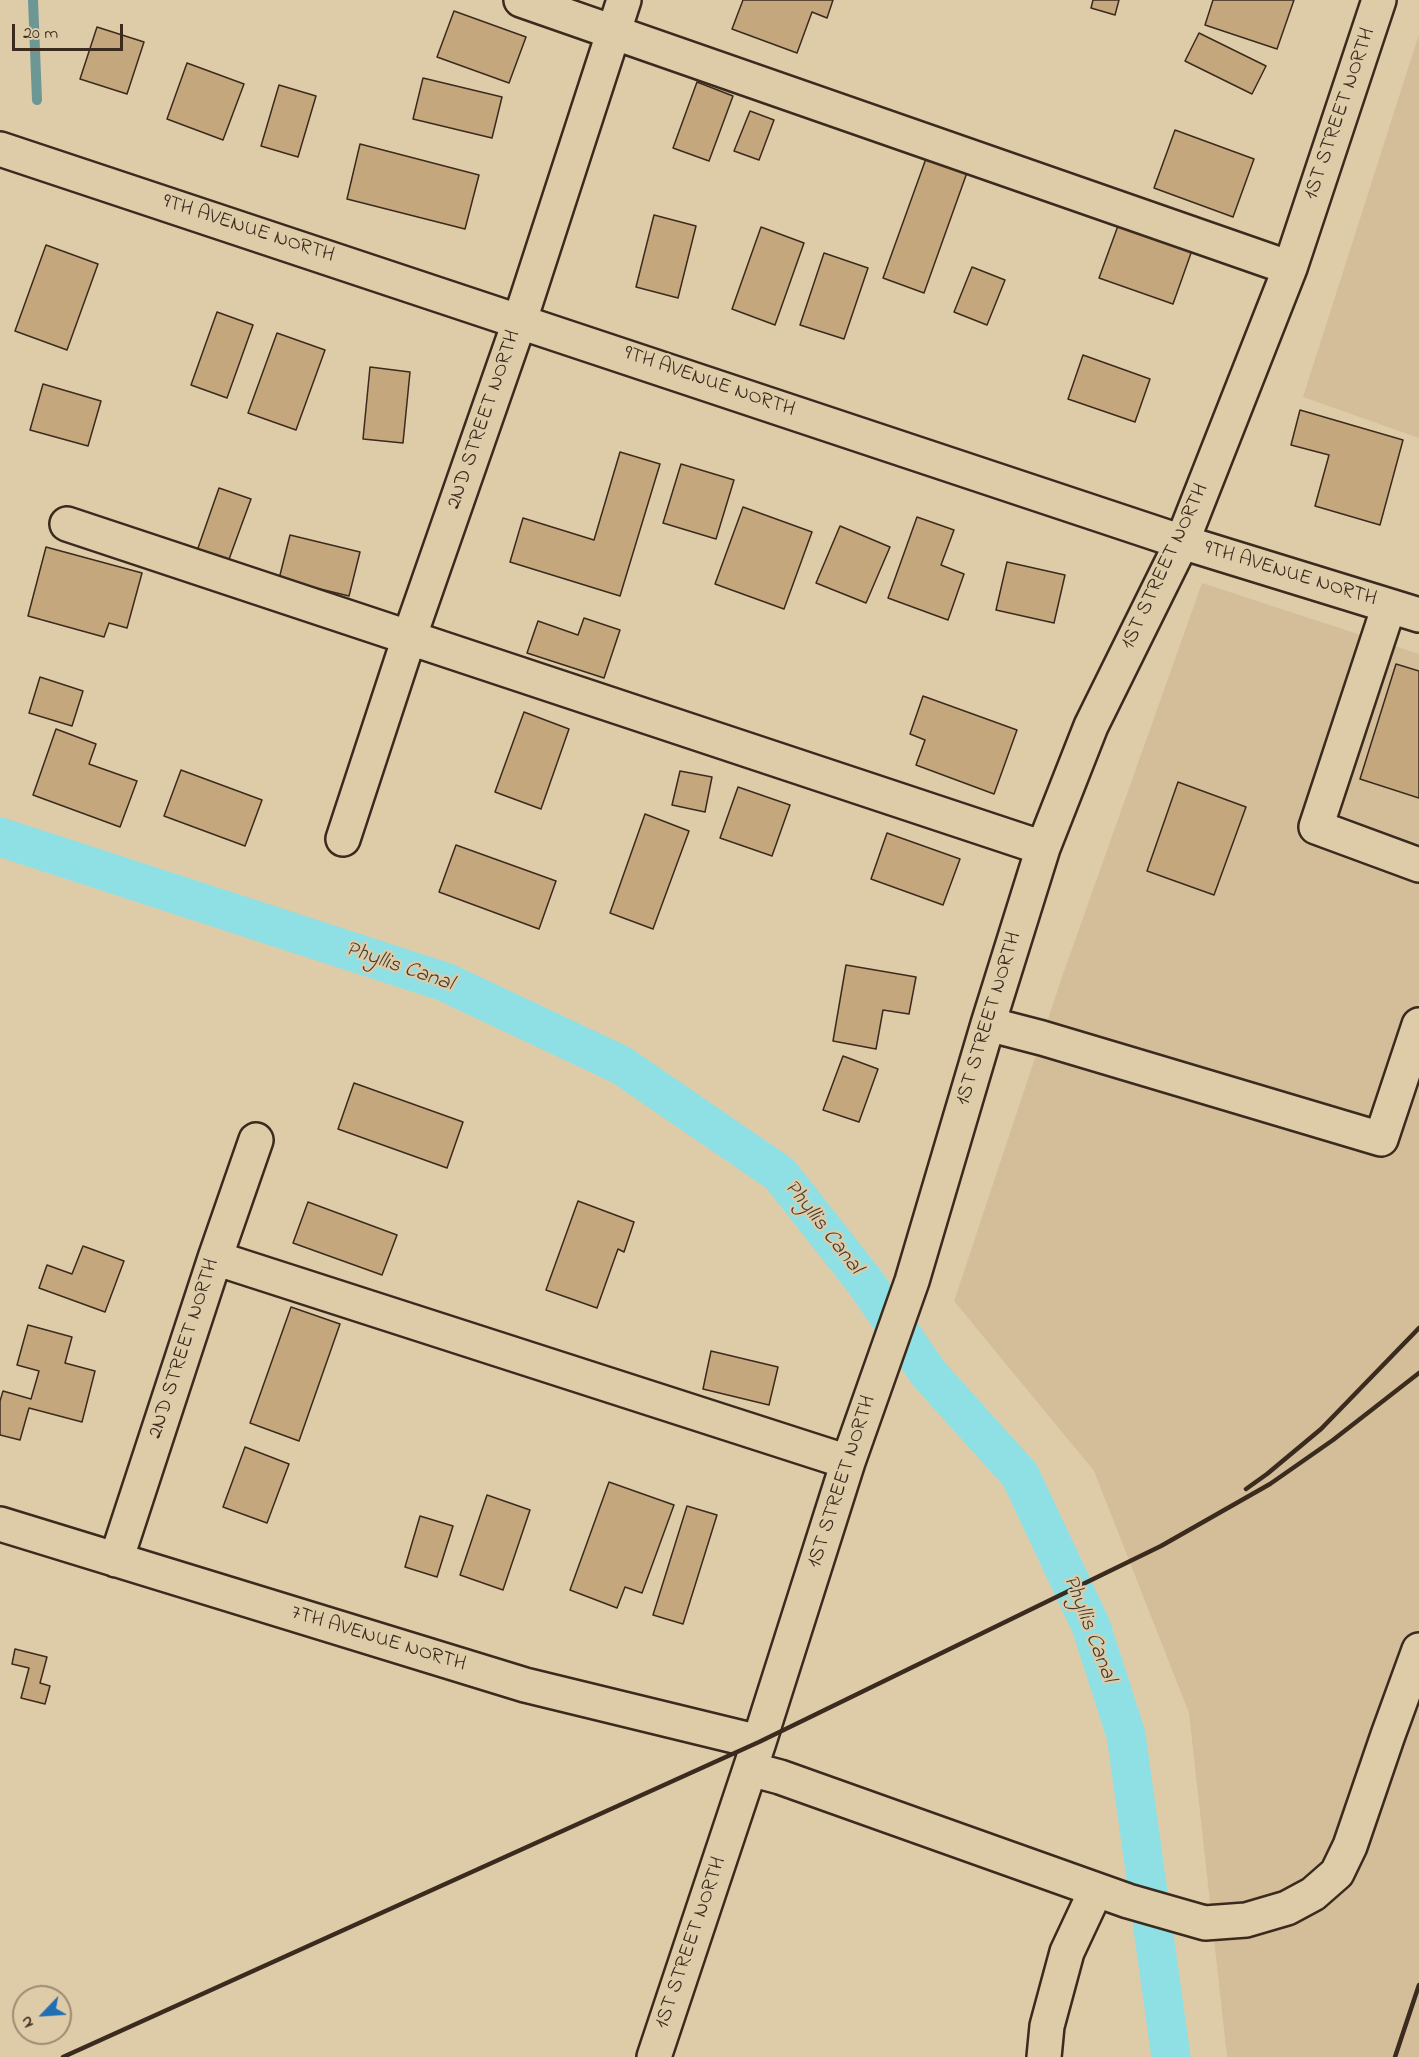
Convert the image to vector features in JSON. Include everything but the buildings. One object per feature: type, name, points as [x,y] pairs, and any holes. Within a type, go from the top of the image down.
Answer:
[{"type":"street","points":[[521,0],[1290,268]]},
{"type":"street","name":"2ND STREET NORTH","points":[[343,839],[409,638],[520,320],[624,0]]},
{"type":"street","name":"1ST STREET NORTH","points":[[654,2057],[755,1756],[848,1462],[912,1281],[1043,848],[1091,726],[1182,542],[1290,268],[1379,0]]},
{"type":"street","name":"9TH AVENUE NORTH","points":[[0,148],[1182,542],[1404,610]]},
{"type":"street","points":[[68,524],[1043,848]]},
{"type":"street","points":[[1404,610],[1316,827],[1419,865]]},
{"type":"street","points":[[988,1024],[1381,1139],[1419,1025]]},
{"type":"street","name":"2ND STREET NORTH","points":[[116,1560],[256,1140]]},
{"type":"street","points":[[215,1258],[848,1462]]},
{"type":"street","name":"7TH AVENUE NORTH","points":[[0,1524],[755,1756],[780,1777],[1128,1901],[1205,1923],[1246,1920],[1287,1908],[1313,1894],[1337,1873],[1350,1846],[1419,1650]]},
{"type":"street","points":[[1044,2057],[1047,2026],[1067,1952],[1096,1890]]},
{"type":"shaded area","points":[[1419,34],[1419,438],[1303,397]]},
{"type":"shaded area","points":[[1202,583],[1419,654],[1419,2057],[1227,2057],[1189,1713],[1094,1471],[954,1301],[1063,974]]},
{"type":"waterway","points":[[33,0],[37,100]]},
{"type":"waterway","name":"Phyllis Canal","points":[[0,837],[445,982],[621,1065],[780,1174],[865,1282],[929,1374],[1020,1475],[1091,1626],[1126,1735],[1171,2057]]},
{"type":"railway","points":[[1246,1489],[1321,1429],[1419,1328]]},
{"type":"railway","points":[[63,2057],[759,1742],[1161,1546],[1270,1484],[1333,1440],[1419,1373]]},
{"type":"railway","points":[[1395,2057],[1419,1985]]}]
